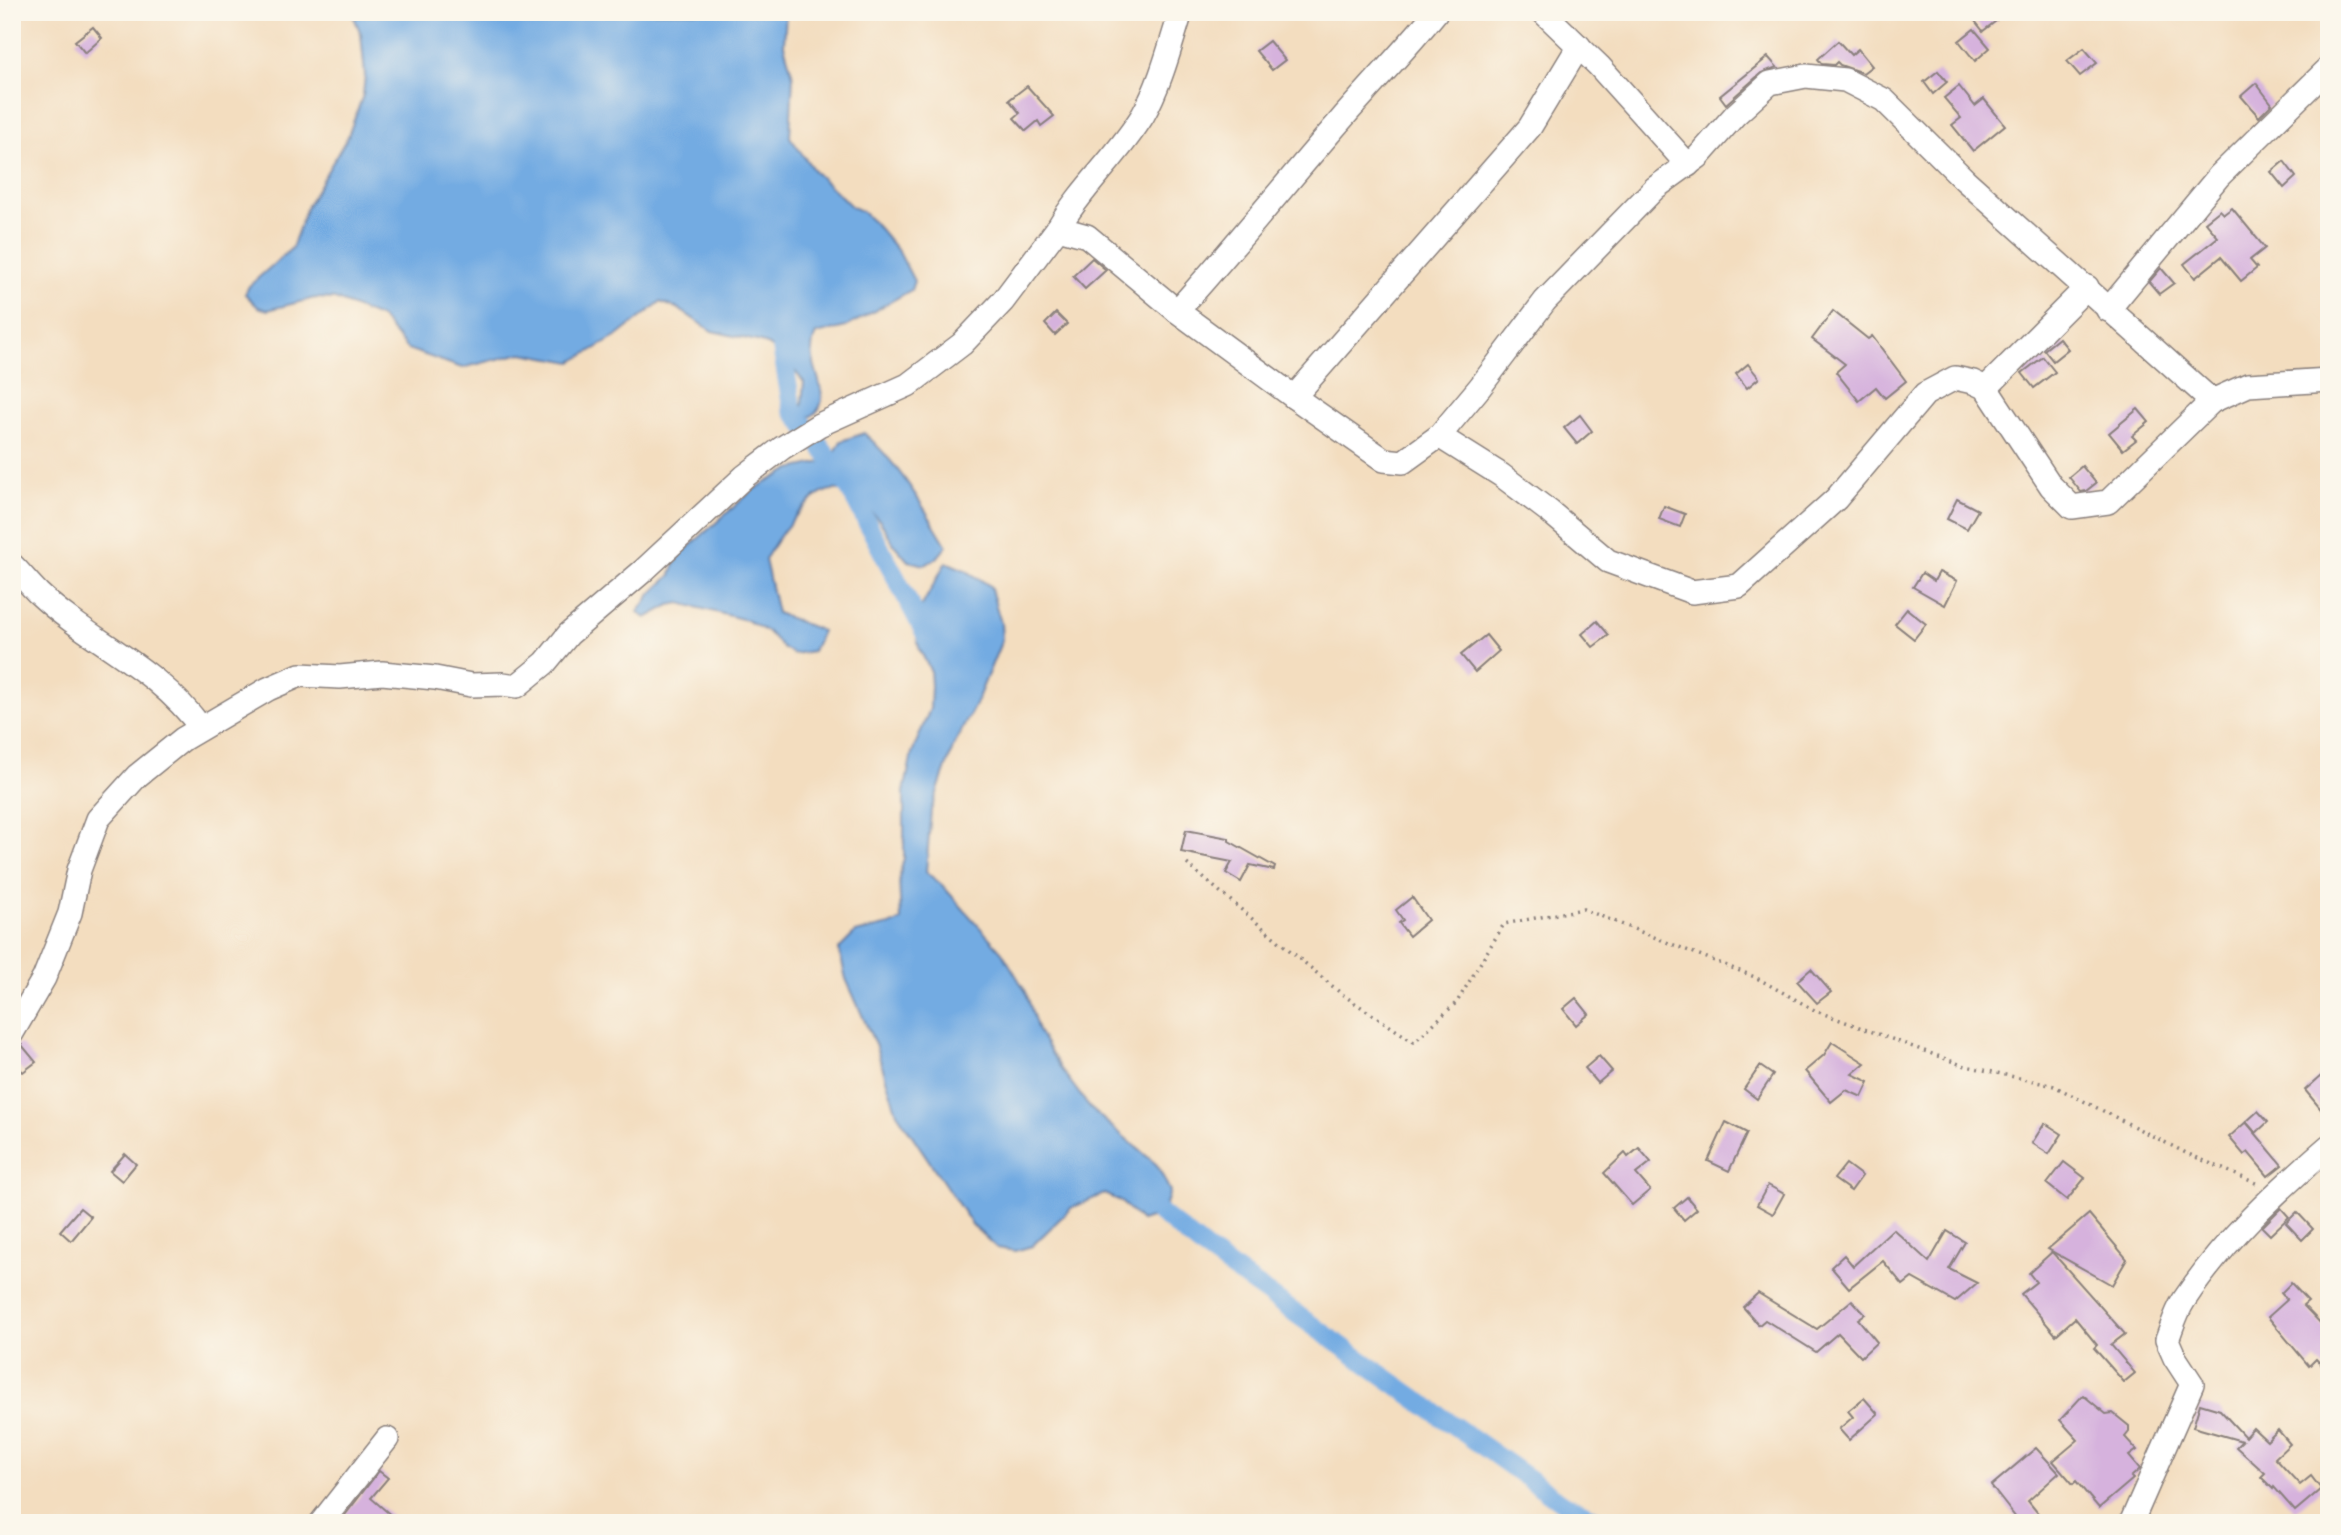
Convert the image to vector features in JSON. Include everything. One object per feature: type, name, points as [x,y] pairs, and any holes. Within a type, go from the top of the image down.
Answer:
[{"type":"street","points":[[12,1034],[44,978],[70,914],[79,870],[98,819],[137,776],[183,738],[268,688],[300,675],[340,677],[382,673],[435,678],[471,685],[517,686],[545,663],[569,634],[643,571],[745,477],[782,448],[819,425],[908,385],[962,344],[1003,301],[1058,228],[1071,205],[1110,162],[1143,114],[1157,86],[1181,12]]},
{"type":"street","points":[[1177,312],[1436,12]]},
{"type":"street","points":[[1543,12],[1599,66],[1688,164]]},
{"type":"street","points":[[1294,397],[1530,127],[1579,47]]},
{"type":"street","points":[[2108,310],[2219,176],[2329,68]]},
{"type":"street","points":[[1058,228],[1087,236],[1177,312],[1294,397],[1384,460],[1403,463],[1439,436],[1545,301],[1655,188],[1699,158],[1735,115],[1770,83],[1806,76],[1845,80],[1884,100],[1965,180],[2087,286],[2108,310],[2212,401]]},
{"type":"street","points":[[1986,388],[2087,286]]},
{"type":"street","points":[[1439,436],[1501,475],[1608,561],[1692,592],[1739,586],[1836,499],[1926,394],[1955,378],[1986,388],[2051,486],[2072,507],[2108,502],[2212,401],[2248,385],[2329,380]]},
{"type":"street","points":[[12,565],[38,593],[163,685],[201,728]]},
{"type":"street","points":[[2131,1523],[2192,1384],[2167,1340],[2182,1302],[2216,1258],[2276,1192],[2329,1146]]},
{"type":"street","points":[[320,1523],[387,1439]]},
{"type":"path","points":[[1187,864],[1343,995],[1414,1042],[1457,1002],[1504,924],[1583,909],[1755,977],[1816,1011],[1925,1052],[1962,1065],[2054,1086],[2186,1153],[2276,1192]]},
{"type":"water","points":[[352,12],[786,12],[784,45],[793,76],[790,137],[815,172],[852,207],[863,212],[899,252],[914,281],[911,290],[846,327],[816,334],[812,345],[813,357],[822,401],[819,409],[810,417],[801,413],[804,382],[778,351],[761,342],[712,331],[677,308],[660,302],[619,335],[572,362],[522,353],[462,368],[407,349],[381,318],[335,299],[315,298],[268,310],[258,307],[245,294],[249,286],[292,248],[307,206],[348,136],[363,95],[365,75],[361,34]]},
{"type":"water","points":[[864,433],[889,458],[947,546],[937,558],[925,565],[908,561],[880,521],[849,490],[829,490],[818,495],[801,511],[776,541],[765,560],[777,613],[822,631],[813,651],[793,654],[768,632],[746,620],[680,603],[670,605],[646,618],[638,612],[652,593],[671,575],[683,552],[754,489],[791,469],[831,460],[841,441]]},
{"type":"water","points":[[946,562],[990,586],[1001,623],[1002,640],[976,703],[954,745],[931,810],[926,872],[942,885],[1002,952],[1026,992],[1038,1031],[1061,1069],[1090,1108],[1157,1165],[1170,1191],[1163,1214],[1141,1221],[1120,1201],[1104,1194],[1071,1208],[1032,1246],[1015,1251],[997,1248],[973,1226],[897,1113],[875,1044],[846,979],[839,949],[855,933],[901,920],[899,878],[904,858],[904,792],[912,753],[930,709],[930,670],[919,648],[916,630],[919,611]]},
{"type":"building","points":[[1968,12],[1989,12],[1996,21],[1983,31]]},
{"type":"building","points":[[93,27],[102,38],[85,53],[75,41]]},
{"type":"building","points":[[1974,29],[1990,48],[1975,61],[1959,41]]},
{"type":"building","points":[[1269,41],[1285,60],[1272,70],[1256,51]]},
{"type":"building","points":[[1838,41],[1851,55],[1858,49],[1872,66],[1863,73],[1837,62],[1834,65],[1822,64],[1818,59]]},
{"type":"building","points":[[2084,48],[2097,63],[2080,76],[2067,61]]},
{"type":"building","points":[[1768,57],[1777,67],[1761,73],[1726,104],[1720,96]]},
{"type":"building","points":[[1938,71],[1947,82],[1933,94],[1924,82]]},
{"type":"building","points":[[2256,83],[2272,104],[2259,117],[2241,96]]},
{"type":"building","points":[[1027,86],[1054,116],[1041,126],[1038,121],[1026,131],[1014,118],[1020,113],[1009,100]]},
{"type":"building","points":[[1959,86],[1975,106],[1984,99],[2005,125],[1973,151],[1952,125],[1961,118],[1944,98]]},
{"type":"building","points":[[2284,161],[2296,177],[2284,188],[2271,172]]},
{"type":"building","points":[[2232,208],[2265,248],[2250,260],[2257,268],[2241,281],[2221,257],[2195,278],[2184,264],[2218,237],[2205,222],[2220,210],[2224,214]]},
{"type":"building","points":[[1092,258],[1106,270],[1085,289],[1073,276]]},
{"type":"building","points":[[2161,268],[2174,283],[2159,294],[2149,282]]},
{"type":"building","points":[[1833,311],[1868,339],[1872,336],[1906,381],[1885,398],[1876,387],[1859,401],[1836,372],[1845,364],[1812,339]]},
{"type":"building","points":[[1056,313],[1067,324],[1055,335],[1045,324]]},
{"type":"building","points":[[2059,338],[2068,349],[2053,361],[2044,350]]},
{"type":"building","points":[[2043,357],[2055,372],[2034,388],[2022,373]]},
{"type":"building","points":[[1748,364],[1759,378],[1747,388],[1736,374]]},
{"type":"building","points":[[2138,409],[2149,422],[2132,436],[2136,440],[2123,450],[2109,433]]},
{"type":"building","points":[[1580,415],[1592,431],[1577,444],[1564,428]]},
{"type":"building","points":[[2082,466],[2096,483],[2081,492],[2069,477]]},
{"type":"building","points":[[1957,499],[1978,510],[1967,529],[1947,519]]},
{"type":"building","points":[[1664,506],[1685,514],[1680,527],[1659,519]]},
{"type":"building","points":[[1939,572],[1957,581],[1945,605],[1913,587],[1922,573],[1934,581]]},
{"type":"building","points":[[1907,609],[1926,624],[1914,639],[1895,624]]},
{"type":"building","points":[[1597,621],[1609,635],[1593,647],[1582,634]]},
{"type":"building","points":[[1486,635],[1499,651],[1475,672],[1461,655]]},
{"type":"building","points":[[1186,830],[1229,838],[1229,841],[1275,867],[1274,870],[1250,865],[1241,882],[1226,873],[1232,862],[1181,852]]},
{"type":"building","points":[[1412,897],[1428,920],[1409,936],[1399,923],[1403,920],[1396,910]]},
{"type":"building","points":[[1811,969],[1831,992],[1817,1003],[1797,981]]},
{"type":"building","points":[[1576,998],[1589,1014],[1576,1025],[1563,1009]]},
{"type":"building","points":[[1832,1042],[1865,1063],[1852,1074],[1869,1082],[1862,1097],[1846,1090],[1831,1102],[1805,1071],[1824,1055]]},
{"type":"building","points":[[21,1044],[36,1062],[23,1072],[12,1060],[12,1047]]},
{"type":"building","points":[[1599,1056],[1612,1071],[1598,1083],[1585,1068]]},
{"type":"building","points":[[1760,1066],[1773,1075],[1757,1099],[1744,1089]]},
{"type":"building","points":[[2329,1069],[2329,1119],[2305,1090]]},
{"type":"building","points":[[2258,1111],[2268,1122],[2256,1133],[2246,1122]]},
{"type":"building","points":[[1726,1122],[1747,1133],[1729,1171],[1708,1161]]},
{"type":"building","points":[[2246,1122],[2282,1165],[2268,1176],[2248,1152],[2244,1155],[2229,1137]]},
{"type":"building","points":[[2045,1123],[2062,1134],[2049,1154],[2032,1143]]},
{"type":"building","points":[[1639,1148],[1651,1162],[1636,1174],[1650,1190],[1632,1205],[1604,1173],[1625,1153],[1628,1157]]},
{"type":"building","points":[[125,1154],[136,1164],[122,1181],[110,1171]]},
{"type":"building","points":[[2064,1162],[2085,1178],[2067,1200],[2047,1184]]},
{"type":"building","points":[[1846,1164],[1862,1176],[1851,1191],[1834,1179]]},
{"type":"building","points":[[1768,1185],[1784,1194],[1773,1214],[1757,1205]]},
{"type":"building","points":[[1687,1197],[1697,1209],[1684,1220],[1674,1208]]},
{"type":"building","points":[[80,1208],[91,1217],[71,1241],[60,1231]]},
{"type":"building","points":[[2281,1208],[2289,1217],[2270,1235],[2262,1227]]},
{"type":"building","points":[[2297,1212],[2313,1229],[2302,1240],[2286,1223]]},
{"type":"building","points":[[2089,1214],[2127,1259],[2112,1285],[2048,1249]]},
{"type":"building","points":[[1893,1229],[1929,1262],[1947,1231],[1965,1242],[1949,1269],[1977,1283],[1955,1302],[1912,1278],[1903,1285],[1883,1261],[1849,1288],[1831,1267],[1844,1255],[1853,1266]]},
{"type":"building","points":[[2052,1252],[2125,1334],[2111,1345],[2135,1373],[2124,1382],[2094,1348],[2097,1345],[2075,1318],[2056,1335],[2021,1294],[2036,1282],[2029,1273]]},
{"type":"building","points":[[2291,1283],[2308,1301],[2303,1305],[2329,1332],[2329,1373],[2316,1359],[2309,1366],[2268,1317],[2287,1300],[2281,1293]]},
{"type":"building","points":[[1758,1293],[1817,1329],[1852,1300],[1865,1314],[1858,1319],[1877,1342],[1861,1357],[1838,1333],[1816,1352],[1765,1320],[1759,1325],[1743,1307]]},
{"type":"building","points":[[2083,1395],[2106,1414],[2113,1413],[2129,1426],[2125,1437],[2137,1450],[2129,1456],[2140,1469],[2131,1477],[2133,1479],[2099,1508],[2076,1481],[2073,1484],[2053,1461],[2078,1440],[2060,1420]]},
{"type":"building","points":[[1864,1398],[1878,1414],[1849,1440],[1839,1429],[1853,1417],[1848,1411]]},
{"type":"building","points":[[2200,1404],[2220,1410],[2245,1437],[2253,1428],[2267,1441],[2278,1430],[2290,1444],[2275,1458],[2300,1485],[2311,1476],[2321,1489],[2295,1511],[2274,1487],[2273,1489],[2261,1477],[2265,1473],[2236,1447],[2242,1441],[2193,1427]]},
{"type":"building","points":[[2036,1448],[2059,1473],[2028,1501],[2046,1523],[2020,1523],[1991,1486]]},
{"type":"building","points":[[379,1471],[388,1478],[371,1498],[400,1523],[339,1523]]},
{"type":"waterway","points":[[779,332],[792,409],[841,473],[929,641]]},
{"type":"waterway","points":[[1141,1198],[1206,1250],[1563,1503],[1603,1523]]}]
